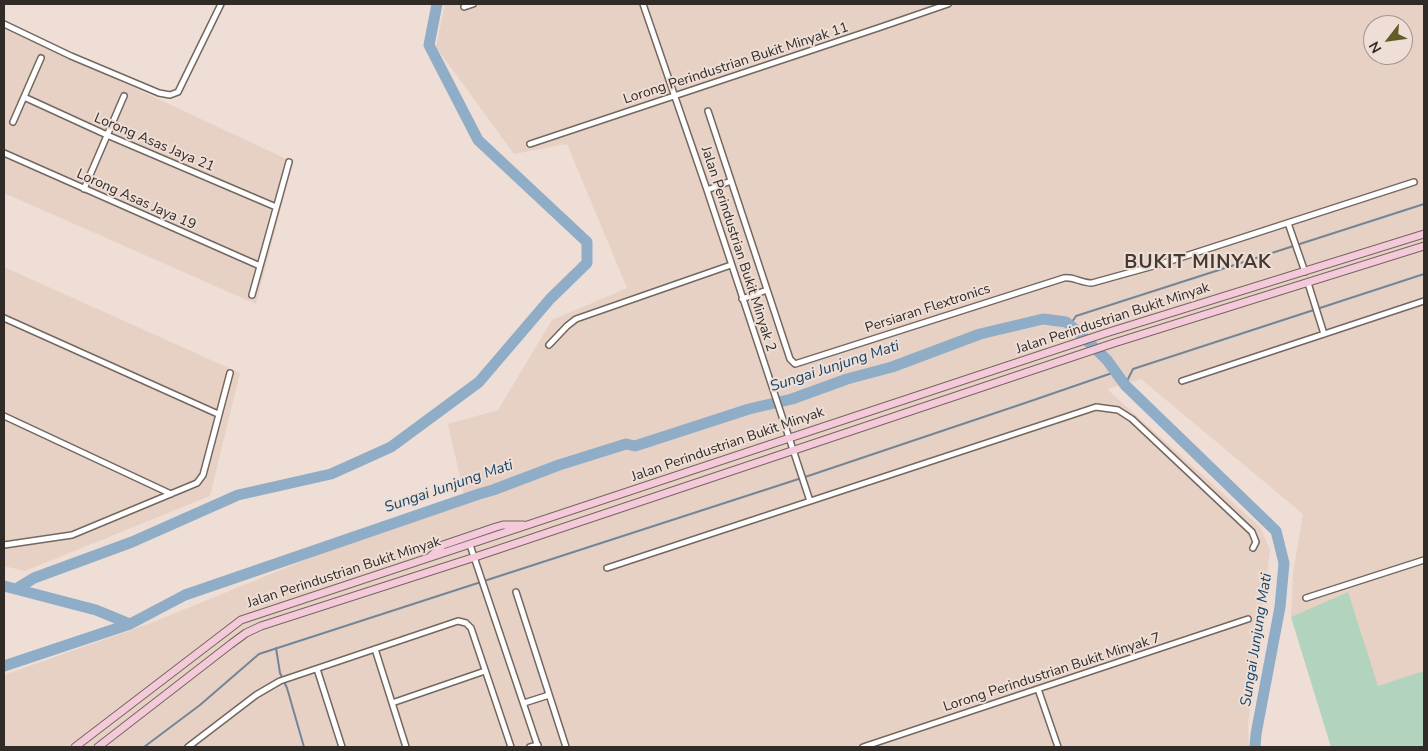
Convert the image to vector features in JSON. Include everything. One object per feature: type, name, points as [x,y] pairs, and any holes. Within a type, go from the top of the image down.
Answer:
[{"type":"main road","name":"Jalan Perindustrian Bukit Minyak","points":[[75,747],[241,620],[1059,348],[1424,234]]},
{"type":"main road","name":"Jalan Perindustrian Bukit Minyak","points":[[98,747],[246,633],[261,626],[474,557],[1114,343],[1424,246]]},
{"type":"main road","points":[[429,558],[443,545],[496,527],[503,525],[528,526]]},
{"type":"street","points":[[4,24],[121,78],[159,93],[170,95],[178,92],[221,4]]},
{"type":"street","points":[[464,7],[473,4]]},
{"type":"street","name":"Jalan Perindustrian Bukit Minyak 2","points":[[643,4],[707,190],[810,502]]},
{"type":"street","name":"Lorong Perindustrian Bukit Minyak 11","points":[[530,144],[948,4]]},
{"type":"street","points":[[13,122],[41,58]]},
{"type":"street","points":[[84,189],[124,96]]},
{"type":"street","name":"Lorong Asas Jaya 21","points":[[24,98],[107,136],[276,207]]},
{"type":"street","points":[[708,111],[767,290],[742,299]]},
{"type":"street","name":"Lorong Asas Jaya 19","points":[[4,153],[260,266]]},
{"type":"street","points":[[252,295],[289,162]]},
{"type":"street","points":[[707,190],[731,181]]},
{"type":"street","points":[[1304,272],[1288,223],[1414,182]]},
{"type":"street","name":"Persiaran Flextronics","points":[[767,290],[790,359],[795,364],[1068,277],[1083,283],[1092,283],[1164,263],[1288,223]]},
{"type":"street","points":[[549,344],[576,319],[731,265]]},
{"type":"street","points":[[1308,283],[1324,334]]},
{"type":"street","points":[[1182,381],[1424,301]]},
{"type":"street","points":[[4,318],[218,414]]},
{"type":"street","points":[[4,544],[72,535],[196,483],[203,475],[230,373]]},
{"type":"street","points":[[607,568],[1096,407],[1118,410],[1132,419],[1252,532],[1256,542],[1254,548]]},
{"type":"street","points":[[4,416],[171,494]]},
{"type":"street","points":[[470,545],[538,746],[530,747]]},
{"type":"street","points":[[1306,598],[1424,560]]},
{"type":"street","points":[[516,592],[566,747]]},
{"type":"street","name":"Lorong Perindustrian Bukit Minyak 7","points":[[863,747],[1248,620]]},
{"type":"street","points":[[188,747],[256,695],[280,681],[458,621],[466,623],[471,628],[511,747]]},
{"type":"street","points":[[375,649],[406,747]]},
{"type":"street","points":[[317,669],[342,747]]},
{"type":"street","points":[[392,703],[485,671]]},
{"type":"street","points":[[1038,689],[1058,747]]},
{"type":"street","points":[[524,703],[549,694]]},
{"type":"shaded area","points":[[445,4],[1424,4],[1424,747],[1331,747],[1291,617],[1293,574],[1303,514],[1141,379],[1107,389],[1260,527],[1270,550],[1248,724],[1249,747],[4,747],[4,675],[151,623],[464,495],[448,424],[498,410],[552,320],[627,288],[567,144],[514,154],[436,47]]},
{"type":"shaded area","points":[[4,27],[293,162],[256,304],[4,193]]},
{"type":"shaded area","points":[[4,267],[240,373],[210,496],[25,571],[4,566]]},
{"type":"green space","points":[[1348,592],[1378,686],[1424,671],[1424,747],[1331,747],[1291,617]]},
{"type":"waterway","points":[[16,589],[34,578],[132,542],[238,495],[331,474],[391,447],[479,382],[550,299],[587,263],[587,242],[478,140],[429,45],[437,4]]},
{"type":"waterway","points":[[1070,325],[1076,316],[1424,204]]},
{"type":"waterway","points":[[1125,385],[1133,369],[1424,274]]},
{"type":"waterway","name":"Sungai Junjung Mati","points":[[4,666],[130,624],[185,595],[493,490],[559,465],[626,444],[635,446],[749,409],[792,399],[847,379],[892,367],[980,334],[1043,319],[1066,322],[1076,330],[1107,360],[1125,385],[1276,531],[1284,563],[1280,607],[1255,747]]},
{"type":"waterway","points":[[144,747],[200,705],[259,654],[814,474],[1115,372]]},
{"type":"waterway","points":[[4,586],[96,610],[130,624]]},
{"type":"waterway","points":[[276,648],[280,673],[287,688],[304,747]]},
{"type":"district","name":"BUKIT MINYAK","points":[[1198,263]]}]
